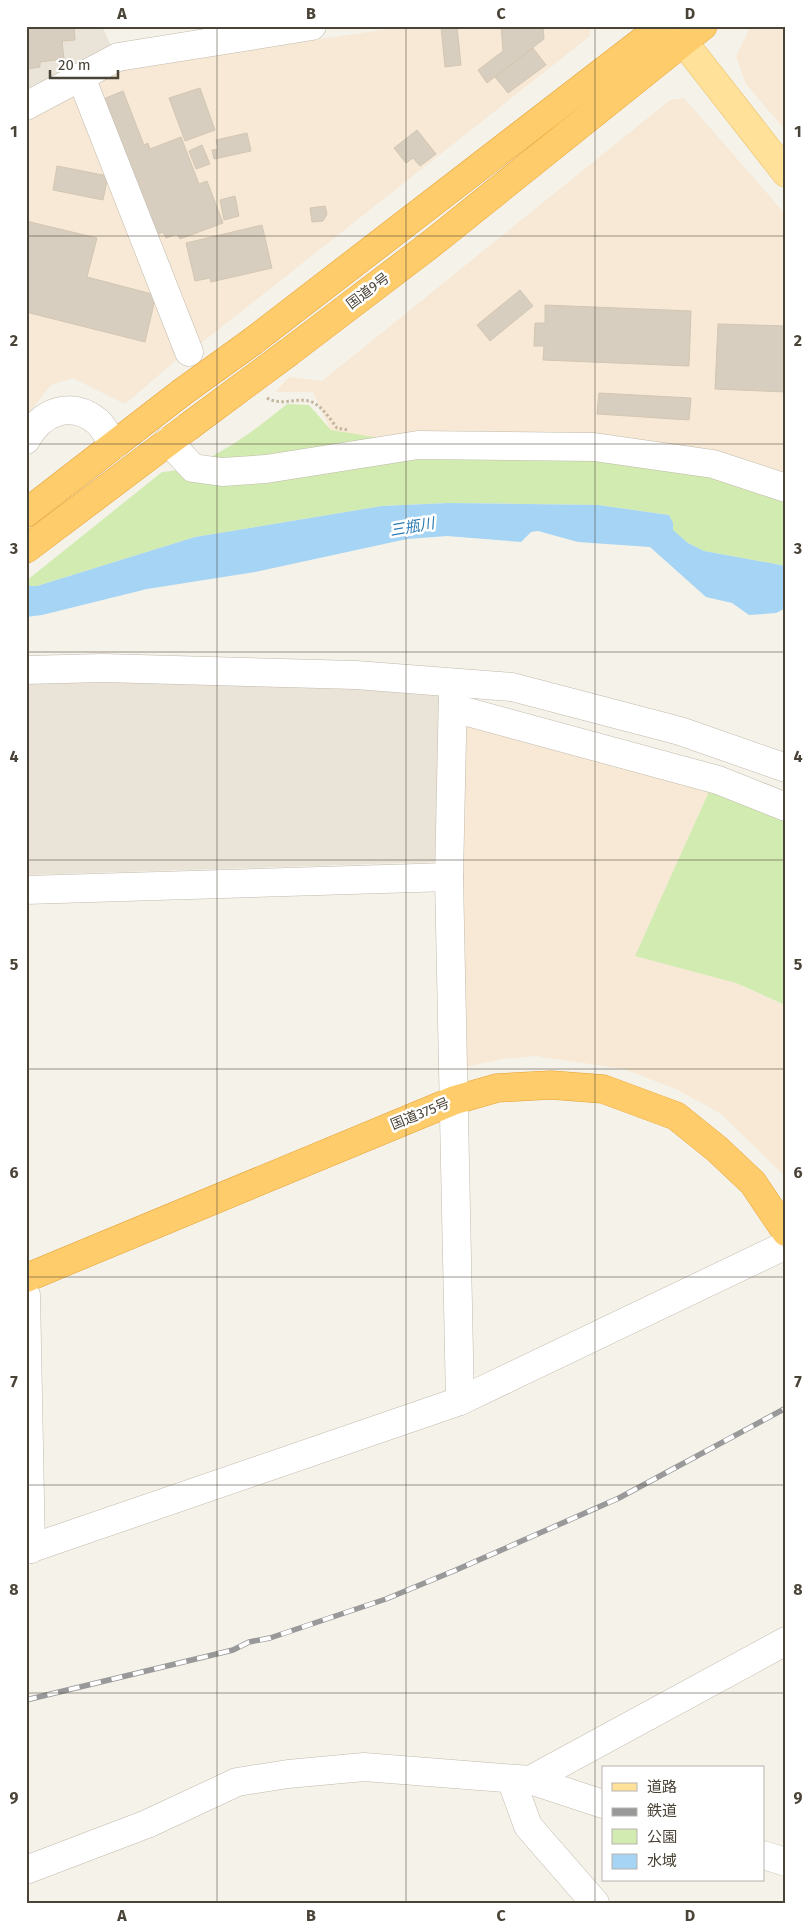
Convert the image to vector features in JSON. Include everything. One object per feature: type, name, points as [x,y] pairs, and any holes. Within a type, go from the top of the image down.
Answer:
[{"type":"highway","points":[[26,513],[662,26]]},
{"type":"highway","name":"国道9号","points":[[26,549],[430,244],[686,32]]},
{"type":"highway","name":"国道375号","points":[[26,1278],[455,1100],[497,1088],[551,1085],[603,1089],[676,1116],[717,1148],[753,1183],[786,1232]]},
{"type":"main road","points":[[686,32],[786,174]]},
{"type":"street","points":[[26,106],[118,57],[281,29],[312,26]]},
{"type":"street","points":[[81,77],[189,352]]},
{"type":"street","points":[[26,440],[39,422],[54,411],[77,411],[98,422],[114,444]]},
{"type":"street","points":[[178,434],[193,468],[222,472],[266,469],[418,445],[594,447],[713,464],[786,488]]},
{"type":"street","points":[[26,670],[103,668],[356,675],[453,695],[718,780],[786,807]]},
{"type":"street","points":[[453,695],[512,687],[569,700],[680,731],[786,768]]},
{"type":"street","points":[[453,695],[449,878],[460,1401]]},
{"type":"street","points":[[26,890],[449,878]]},
{"type":"street","points":[[26,1295],[29,1549],[460,1401],[786,1244]]},
{"type":"street","points":[[521,1779],[786,1641]]},
{"type":"street","points":[[26,1870],[139,1828],[237,1782],[364,1767],[521,1779],[602,1804]]},
{"type":"street","points":[[521,1779],[528,1826],[595,1903]]},
{"type":"street","points":[[764,1855],[786,1862]]},
{"type":"shaded area","points":[[26,26],[102,26],[114,52],[71,67],[26,89]]},
{"type":"shaded area","points":[[408,26],[590,26],[590,36],[195,348],[91,80],[128,68]]},
{"type":"shaded area","points":[[751,26],[786,26],[786,131],[746,84],[736,56]]},
{"type":"shaded area","points":[[78,89],[180,357],[125,404],[73,378],[51,385],[26,416],[26,111]]},
{"type":"shaded area","points":[[684,98],[786,215],[786,482],[304,455],[330,429],[313,392],[275,392],[289,377],[322,381],[670,100]]},
{"type":"shaded area","points":[[26,679],[443,689],[440,851],[434,862],[26,875]]},
{"type":"shaded area","points":[[465,723],[711,787],[635,956],[736,983],[786,1006],[786,1177],[721,1114],[678,1090],[624,1069],[536,1056],[502,1059],[465,1067],[459,895]]},
{"type":"green space","points":[[287,404],[309,405],[331,430],[448,449],[598,451],[786,491],[786,566],[704,551],[688,543],[672,530],[669,515],[598,505],[448,503],[382,506],[195,537],[37,586],[26,586],[26,581],[162,472],[178,470],[212,456],[260,425]]},
{"type":"green space","points":[[711,787],[786,813],[785,1005],[736,983],[635,956]]},
{"type":"water","name":"三瓶川","points":[[448,503],[598,505],[669,515],[673,523],[673,530],[688,543],[704,551],[786,566],[786,608],[776,613],[749,615],[732,603],[706,597],[650,547],[578,542],[538,531],[531,532],[521,542],[447,536],[407,539],[255,572],[147,589],[42,615],[26,617],[26,586],[37,586],[195,537],[382,506]]},
{"type":"building","points":[[26,26],[74,26],[75,40],[62,41],[64,59],[40,62],[40,67],[26,69]]},
{"type":"building","points":[[457,26],[461,65],[445,67],[441,27]]},
{"type":"building","points":[[501,26],[543,26],[544,39],[487,83],[478,70],[503,51]]},
{"type":"building","points":[[533,48],[546,65],[508,93],[495,77]]},
{"type":"building","points":[[200,88],[215,130],[185,141],[169,98]]},
{"type":"building","points":[[123,91],[144,145],[148,143],[150,149],[181,137],[199,184],[207,181],[223,223],[180,239],[177,234],[166,238],[163,232],[154,236],[101,100]]},
{"type":"building","points":[[417,130],[436,154],[420,166],[413,158],[406,163],[394,148]]},
{"type":"building","points":[[247,133],[251,151],[214,159],[212,150],[218,149],[216,140]]},
{"type":"building","points":[[202,145],[210,164],[196,169],[189,151]]},
{"type":"building","points":[[57,166],[108,176],[103,200],[53,190]]},
{"type":"building","points":[[235,196],[239,216],[224,220],[220,200]]},
{"type":"building","points":[[325,206],[327,214],[323,221],[312,222],[310,208]]},
{"type":"building","points":[[26,221],[97,238],[87,277],[156,295],[145,342],[26,312]]},
{"type":"building","points":[[262,225],[272,268],[211,282],[210,278],[195,281],[186,243]]},
{"type":"building","points":[[520,290],[533,306],[490,341],[477,325]]},
{"type":"building","points":[[545,305],[691,311],[689,366],[543,360],[544,346],[534,346],[535,323],[545,323]]},
{"type":"building","points":[[718,324],[786,326],[786,392],[715,389]]},
{"type":"building","points":[[599,393],[691,398],[689,420],[597,414]]},
{"type":"railway","points":[[26,1700],[233,1650],[249,1642],[270,1638],[386,1599],[619,1498],[786,1408]]}]
